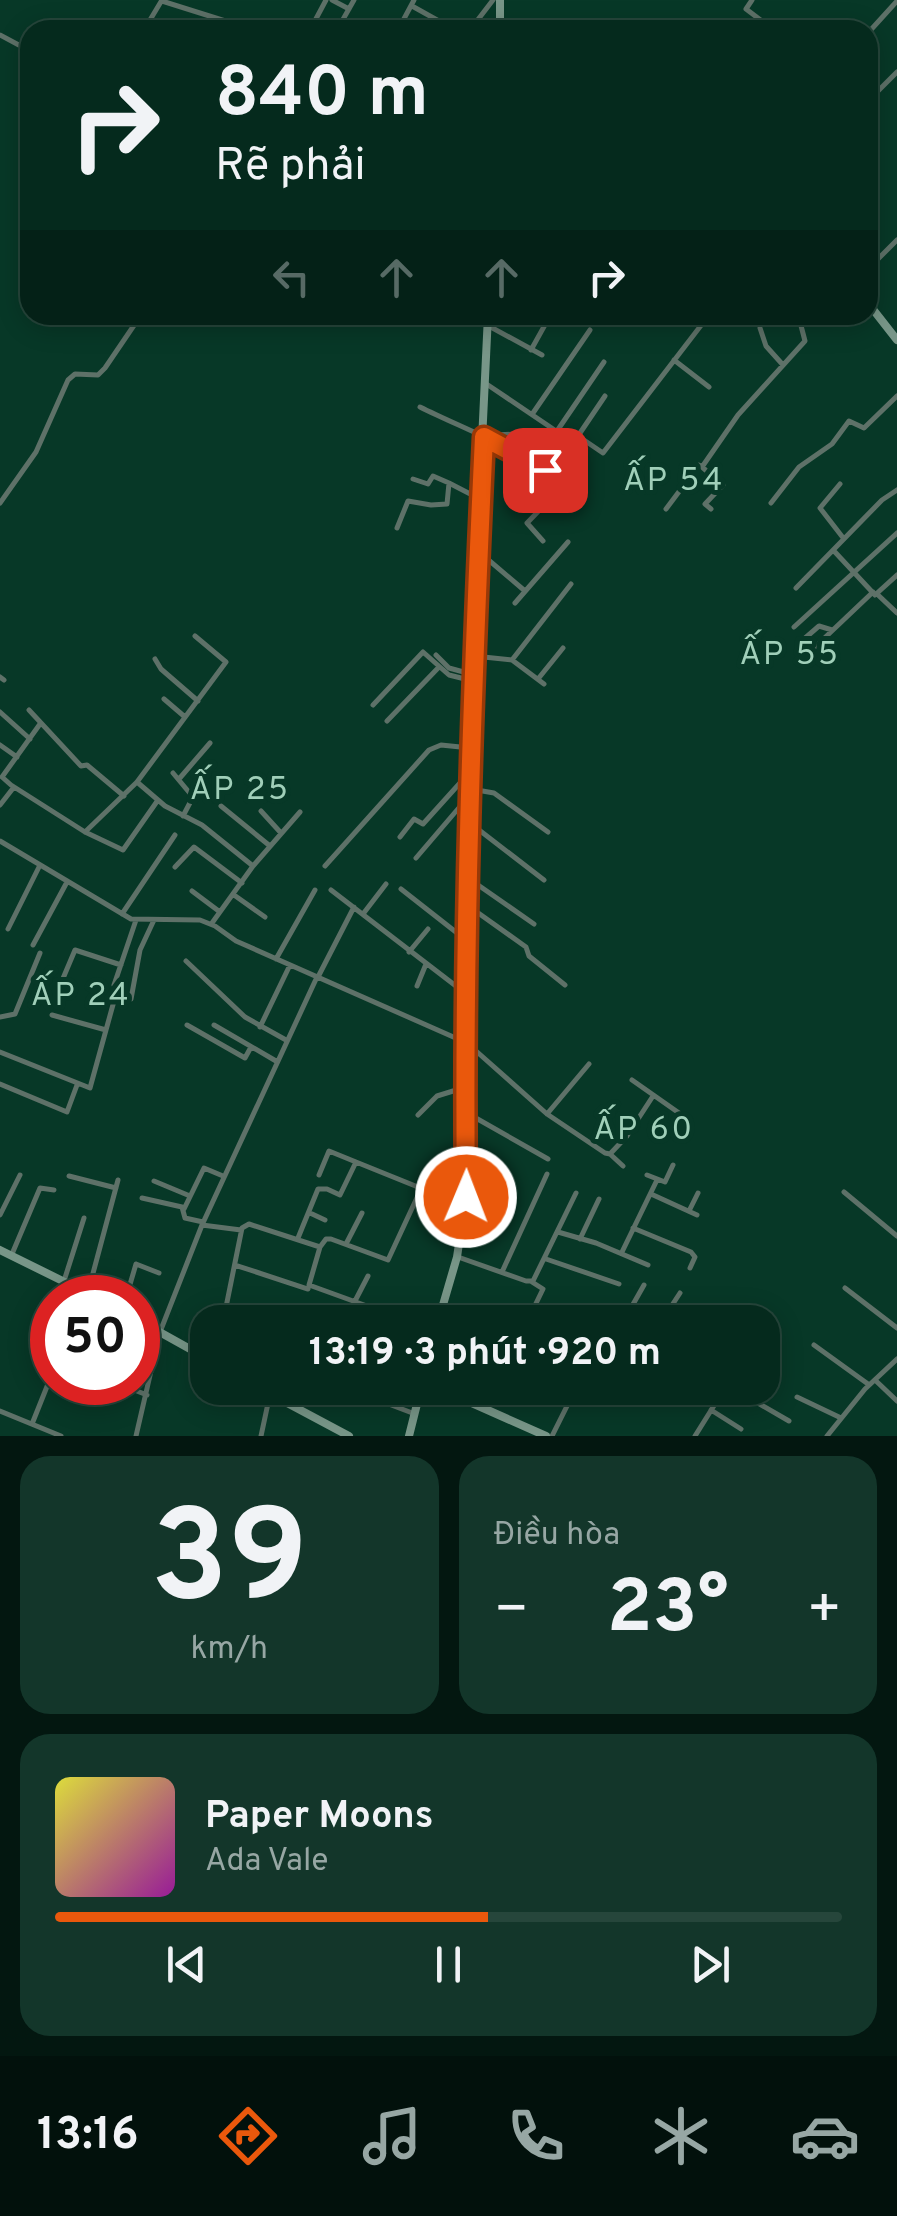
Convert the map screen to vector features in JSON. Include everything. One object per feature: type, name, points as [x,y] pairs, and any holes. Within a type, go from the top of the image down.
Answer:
[{"type":"main road","points":[[878,316],[897,340]]},
{"type":"main road","points":[[443,1305],[457,1257],[465,1206],[467,905],[478,551],[487,439],[487,325]]},
{"type":"main road","points":[[0,1250],[52,1275]]},
{"type":"main road","points":[[160,1332],[190,1350]]},
{"type":"main road","points":[[291,1405],[350,1436]]},
{"type":"main road","points":[[409,1436],[417,1405]]},
{"type":"main road","points":[[477,1405],[549,1436]]},
{"type":"street","points":[[162,0],[218,20]]},
{"type":"street","points":[[329,0],[349,9]]},
{"type":"street","points":[[343,20],[354,0]]},
{"type":"street","points":[[479,20],[497,0]]},
{"type":"street","points":[[752,0],[746,9],[761,20]]},
{"type":"street","points":[[878,22],[897,1]]},
{"type":"street","points":[[413,3],[439,20]]},
{"type":"street","points":[[878,90],[897,72]]},
{"type":"street","points":[[878,259],[897,240]]},
{"type":"street","points":[[0,503],[36,452],[68,380],[78,374],[98,374],[134,325]]},
{"type":"street","points":[[494,325],[542,355]]},
{"type":"street","points":[[532,350],[545,325]]},
{"type":"street","points":[[578,436],[603,454],[701,325]]},
{"type":"street","points":[[702,468],[738,414],[805,341],[802,325]]},
{"type":"street","points":[[760,328],[766,346],[784,365]]},
{"type":"street","points":[[532,413],[590,330]]},
{"type":"street","points":[[674,360],[708,387]]},
{"type":"street","points":[[557,431],[604,362]]},
{"type":"street","points":[[485,383],[570,438],[578,436],[604,396]]},
{"type":"street","points":[[771,503],[799,467],[832,444],[849,421],[864,428],[897,396]]},
{"type":"street","points":[[420,407],[545,470],[560,484],[527,523],[543,541]]},
{"type":"street","points":[[487,439],[516,434]]},
{"type":"street","points":[[666,508],[699,466],[722,486],[705,504],[711,510]]},
{"type":"street","points":[[414,478],[428,484],[433,476],[481,500]]},
{"type":"street","points":[[396,528],[408,501],[431,506],[447,504],[449,483]]},
{"type":"street","points":[[840,484],[820,508],[844,539]]},
{"type":"street","points":[[796,588],[882,500],[897,490]]},
{"type":"street","points":[[794,627],[897,533]]},
{"type":"street","points":[[515,603],[568,542]]},
{"type":"street","points":[[478,551],[525,592]]},
{"type":"street","points":[[834,551],[897,613]]},
{"type":"street","points":[[815,646],[897,575]]},
{"type":"street","points":[[512,660],[571,584]]},
{"type":"street","points":[[804,638],[819,626],[832,630]]},
{"type":"street","points":[[85,832],[136,782],[226,662],[195,636]]},
{"type":"street","points":[[474,656],[512,660],[541,682],[563,648]]},
{"type":"street","points":[[373,705],[423,652],[449,675],[474,678]]},
{"type":"street","points":[[436,655],[450,668],[474,678]]},
{"type":"street","points":[[155,659],[198,701]]},
{"type":"street","points":[[386,721],[439,666]]},
{"type":"street","points":[[164,700],[186,718]]},
{"type":"street","points":[[29,710],[81,766],[87,766],[124,796]]},
{"type":"street","points":[[0,712],[30,738]]},
{"type":"street","points":[[40,724],[2,777],[85,832],[123,850],[158,800]]},
{"type":"street","points":[[179,779],[210,743]]},
{"type":"street","points":[[0,745],[17,757]]},
{"type":"street","points":[[326,866],[429,750],[442,745],[473,748]]},
{"type":"street","points":[[400,836],[414,819],[423,824],[472,770]]},
{"type":"street","points":[[173,772],[194,797],[183,816]]},
{"type":"street","points":[[136,782],[253,866]]},
{"type":"street","points":[[0,805],[14,786]]},
{"type":"street","points":[[416,858],[471,792],[494,794],[548,832]]},
{"type":"street","points":[[221,806],[270,846]]},
{"type":"street","points":[[261,811],[281,833]]},
{"type":"street","points":[[212,924],[253,866],[300,812]]},
{"type":"street","points":[[470,823],[544,880]]},
{"type":"street","points":[[122,914],[176,835]]},
{"type":"street","points":[[0,840],[122,914],[136,920],[200,920],[212,924],[236,941],[468,1043],[547,1114],[623,1166]]},
{"type":"street","points":[[176,867],[192,847],[242,883]]},
{"type":"street","points":[[8,928],[40,865]]},
{"type":"street","points":[[468,878],[534,924]]},
{"type":"street","points":[[34,945],[67,882]]},
{"type":"street","points":[[362,914],[386,884]]},
{"type":"street","points":[[402,889],[467,941]]},
{"type":"street","points":[[276,959],[315,890]]},
{"type":"street","points":[[331,890],[468,994]]},
{"type":"street","points":[[192,891],[220,912]]},
{"type":"street","points":[[234,894],[265,917]]},
{"type":"street","points":[[467,905],[526,947],[528,956],[564,984]]},
{"type":"street","points":[[160,1332],[223,1176],[354,907]]},
{"type":"street","points":[[114,985],[136,920]]},
{"type":"street","points":[[131,998],[140,950],[154,920]]},
{"type":"street","points":[[410,952],[428,929]]},
{"type":"street","points":[[53,1002],[74,950],[121,965]]},
{"type":"street","points":[[0,1017],[15,1014],[40,952]]},
{"type":"street","points":[[186,961],[260,1027],[286,1040]]},
{"type":"street","points":[[417,986],[426,964]]},
{"type":"street","points":[[260,1027],[290,965]]},
{"type":"street","points":[[0,1052],[90,1088],[114,1001]]},
{"type":"street","points":[[52,1014],[107,1030]]},
{"type":"street","points":[[214,1024],[276,1061]]},
{"type":"street","points":[[187,1025],[245,1058],[252,1047]]},
{"type":"street","points":[[547,1114],[589,1064]]},
{"type":"street","points":[[632,1080],[679,1113]]},
{"type":"street","points":[[0,1084],[68,1112],[77,1084]]},
{"type":"street","points":[[418,1116],[437,1096],[468,1086]]},
{"type":"street","points":[[610,1154],[653,1096]]},
{"type":"street","points":[[468,1113],[548,1159]]},
{"type":"street","points":[[319,1175],[330,1151],[465,1206]]},
{"type":"street","points":[[298,1238],[318,1190],[327,1188],[340,1195],[356,1162]]},
{"type":"street","points":[[648,1175],[666,1181],[673,1164]]},
{"type":"street","points":[[223,1176],[204,1168],[184,1208],[185,1218],[241,1230]]},
{"type":"street","points":[[502,1272],[546,1174]]},
{"type":"street","points":[[0,1215],[20,1175]]},
{"type":"street","points":[[69,1176],[117,1184],[91,1275]]},
{"type":"street","points":[[622,1252],[658,1180]]},
{"type":"street","points":[[154,1181],[190,1196]]},
{"type":"street","points":[[0,1185],[12,1191]]},
{"type":"street","points":[[12,1256],[40,1188],[54,1190]]},
{"type":"street","points":[[366,1305],[309,1285],[320,1246],[328,1238],[382,1260],[390,1259],[421,1189]]},
{"type":"street","points":[[844,1192],[897,1236]]},
{"type":"street","points":[[529,1281],[536,1277],[546,1259],[576,1193]]},
{"type":"street","points":[[689,1211],[698,1193]]},
{"type":"street","points":[[651,1194],[696,1214]]},
{"type":"street","points":[[142,1198],[184,1208]]},
{"type":"street","points":[[580,1238],[599,1198]]},
{"type":"street","points":[[346,1244],[362,1212]]},
{"type":"street","points":[[310,1213],[325,1220]]},
{"type":"street","points":[[66,1275],[84,1218]]},
{"type":"street","points":[[228,1305],[241,1230],[249,1224],[320,1246]]},
{"type":"street","points":[[633,1228],[691,1252],[694,1258],[690,1268]]},
{"type":"street","points":[[558,1232],[622,1252],[648,1265]]},
{"type":"street","points":[[457,1257],[544,1289],[536,1305]]},
{"type":"street","points":[[546,1259],[619,1284]]},
{"type":"street","points":[[133,1275],[136,1264],[159,1273]]},
{"type":"street","points":[[236,1264],[308,1289]]},
{"type":"street","points":[[355,1301],[368,1276]]},
{"type":"street","points":[[633,1305],[644,1285]]},
{"type":"street","points":[[845,1288],[897,1328]]},
{"type":"street","points":[[672,1305],[680,1293]]},
{"type":"street","points":[[814,1345],[897,1401]]},
{"type":"street","points":[[827,1436],[897,1359]]},
{"type":"street","points":[[797,1398],[840,1418]]},
{"type":"street","points":[[32,1424],[40,1405]]},
{"type":"street","points":[[136,1436],[144,1405]]},
{"type":"street","points":[[260,1436],[267,1405]]},
{"type":"street","points":[[391,1405],[415,1414]]},
{"type":"street","points":[[549,1436],[566,1405]]},
{"type":"street","points":[[696,1436],[716,1405]]},
{"type":"street","points":[[760,1405],[789,1421]]},
{"type":"street","points":[[712,1410],[741,1429]]},
{"type":"street","points":[[0,1411],[62,1436]]},
{"type":"district","name":"ẤP 54","points":[[674,479]]},
{"type":"district","name":"ẤP 55","points":[[790,653]]},
{"type":"district","name":"ẤP 25","points":[[240,788]]},
{"type":"district","name":"ẤP 24","points":[[81,994]]},
{"type":"district","name":"ẤP 60","points":[[644,1128]]},
{"type":"route","points":[[466,1197],[467,905],[475,588],[484,437],[545,470]]}]
